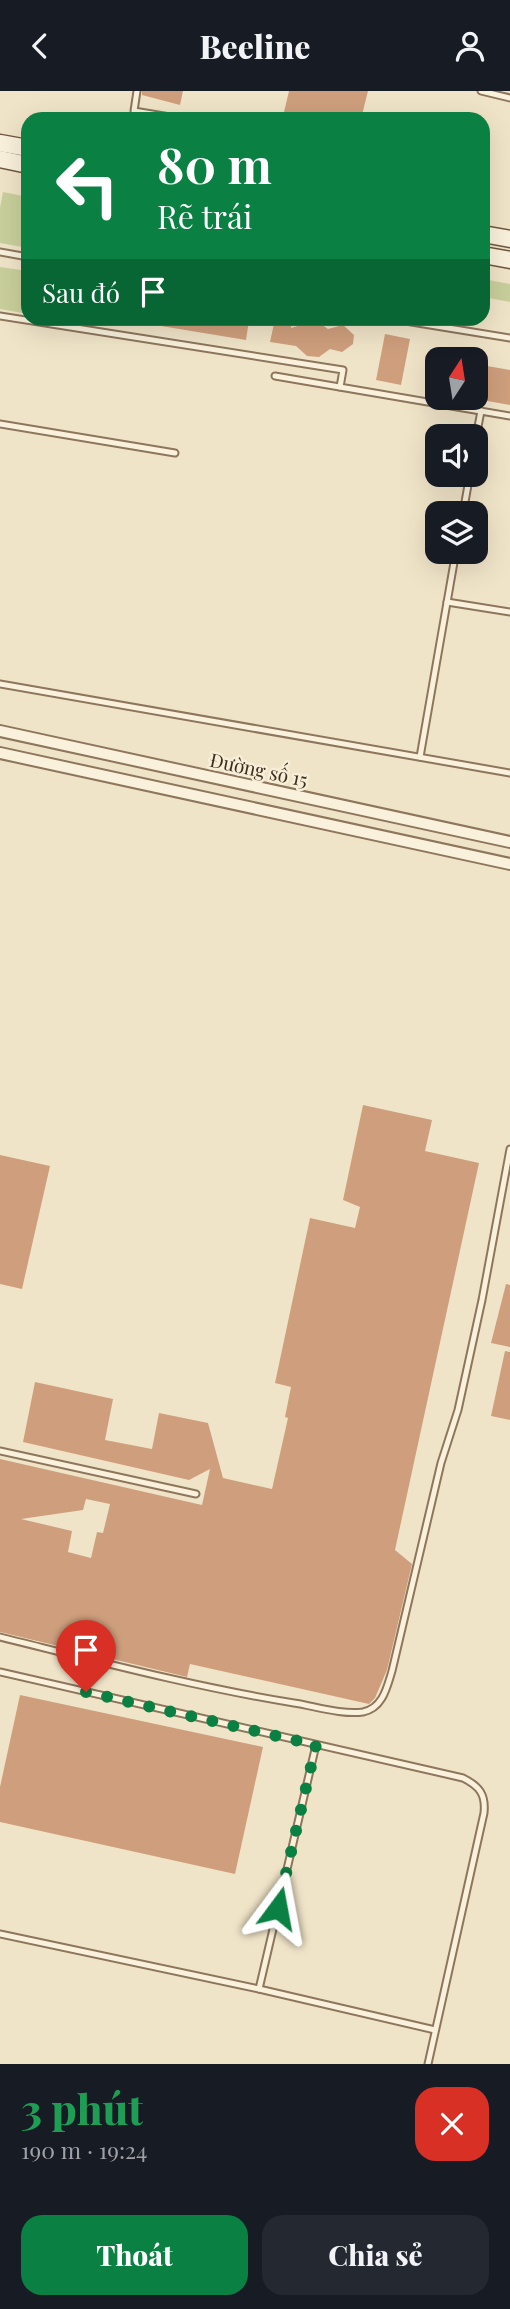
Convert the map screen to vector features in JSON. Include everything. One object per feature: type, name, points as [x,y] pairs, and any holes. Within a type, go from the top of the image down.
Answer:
[{"type":"street","points":[[0,143],[21,147]]},
{"type":"street","points":[[0,159],[21,164]]},
{"type":"street","points":[[490,235],[510,239]]},
{"type":"street","points":[[490,256],[510,260]]},
{"type":"street","name":"Đường số 15","points":[[0,730],[510,842]]},
{"type":"street","name":"Đường số 15","points":[[0,753],[510,864]]},
{"type":"lane","points":[[137,91],[134,111],[140,112]]},
{"type":"lane","points":[[481,91],[510,98]]},
{"type":"lane","points":[[0,252],[21,256]]},
{"type":"lane","points":[[0,316],[21,319]]},
{"type":"lane","points":[[63,326],[342,370],[340,387]]},
{"type":"lane","points":[[436,326],[510,338]]},
{"type":"lane","points":[[275,376],[510,417]]},
{"type":"lane","points":[[478,424],[481,411]]},
{"type":"lane","points":[[0,424],[175,453]]},
{"type":"lane","points":[[420,757],[454,564]]},
{"type":"lane","points":[[447,602],[510,613]]},
{"type":"lane","points":[[0,684],[510,773]]},
{"type":"lane","points":[[0,1637],[269,1699],[363,1712],[375,1707],[385,1695],[393,1671],[441,1463],[458,1410],[510,1149]]},
{"type":"lane","points":[[0,1451],[196,1494]]},
{"type":"lane","points":[[0,1672],[463,1778],[476,1784],[484,1795],[484,1813],[428,2064]]},
{"type":"lane","points":[[259,1989],[316,1745]]},
{"type":"lane","points":[[0,1934],[259,1989],[435,2030]]},
{"type":"green space","points":[[3,192],[21,196],[21,247],[0,243]]},
{"type":"green space","points":[[0,267],[21,270],[21,313],[0,309]]},
{"type":"green space","points":[[490,280],[510,284],[510,302],[490,298]]},
{"type":"building","points":[[142,91],[183,91],[180,105],[142,95]]},
{"type":"building","points":[[289,91],[368,91],[363,112],[284,112]]},
{"type":"building","points":[[161,326],[248,326],[246,340]]},
{"type":"building","points":[[273,326],[324,326],[328,329],[344,326],[354,335],[353,344],[342,352],[330,349],[319,357],[307,356],[296,346],[270,342]]},
{"type":"building","points":[[385,334],[410,339],[401,385],[376,380]]},
{"type":"building","points":[[488,366],[510,370],[510,405],[488,401]]},
{"type":"building","points":[[363,1105],[432,1120],[425,1151],[479,1163],[395,1550],[412,1564],[387,1670],[375,1698],[369,1704],[190,1664],[187,1677],[0,1632],[0,1459],[202,1505],[210,1469],[189,1480],[23,1442],[35,1382],[113,1399],[105,1440],[152,1449],[159,1413],[208,1423],[223,1478],[272,1489],[288,1418],[285,1417],[291,1387],[275,1383],[310,1218],[355,1228],[360,1207],[343,1200]],"holes":[[[86,1499],[110,1504],[103,1533],[97,1532],[91,1558],[68,1552],[72,1531],[21,1519],[83,1510]]]},
{"type":"building","points":[[0,1155],[50,1166],[22,1289],[0,1284]]},
{"type":"building","points":[[506,1284],[510,1285],[510,1347],[491,1343]]},
{"type":"building","points":[[505,1351],[510,1352],[510,1420],[491,1416]]},
{"type":"building","points":[[20,1695],[263,1747],[235,1874],[0,1822],[0,1787]]},
{"type":"route","points":[[86,1692],[316,1745],[278,1908]]}]
